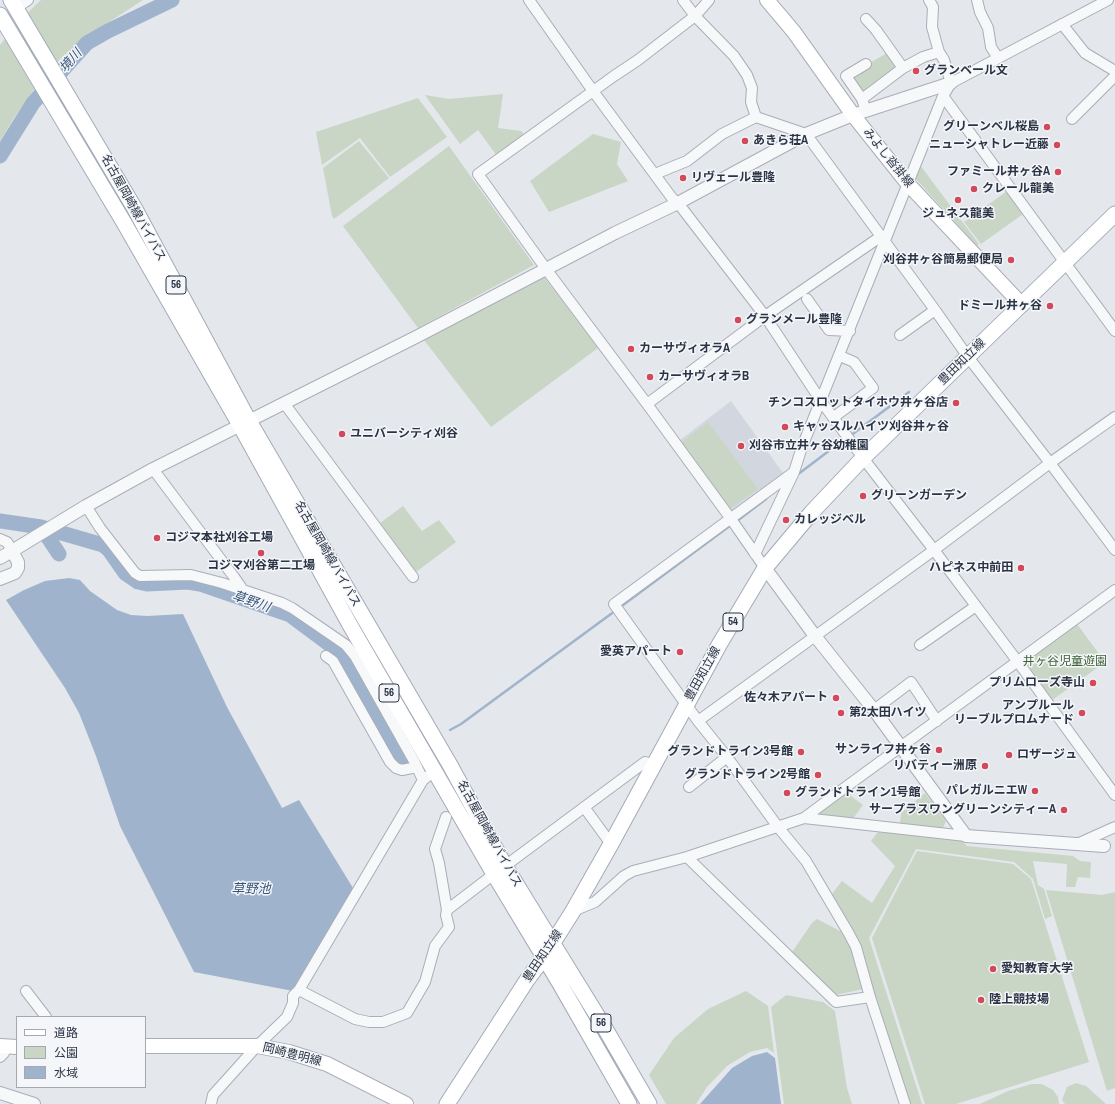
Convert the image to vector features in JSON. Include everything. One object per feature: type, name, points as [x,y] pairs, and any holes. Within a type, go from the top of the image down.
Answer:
[{"type":"main road","name":"みよし沓掛線","points":[[767,0],[860,108],[908,184],[1022,305]]},
{"type":"main road","name":"名古屋岡崎線バイパス","points":[[19,7],[135,209],[429,776],[553,943],[649,1104]]},
{"type":"main road","name":"名古屋岡崎線バイパス","points":[[4,25],[245,423],[450,766],[499,870],[544,958],[629,1104]]},
{"type":"main road","name":"豊田知立線","points":[[447,1104],[527,980],[544,958],[573,910],[719,645],[765,568],[812,512],[863,458],[1115,214]]},
{"type":"main road","name":"岡崎豊明線","points":[[146,1046],[257,1046],[289,1052],[327,1064],[406,1104]]},
{"type":"street","points":[[528,0],[672,198],[678,203],[765,316],[821,401],[1018,662],[1115,795]]},
{"type":"street","points":[[683,0],[695,16],[734,56],[747,75],[752,88],[752,102],[756,117]]},
{"type":"street","points":[[708,0],[695,16],[638,60],[478,174],[815,636],[874,710],[966,836]]},
{"type":"street","points":[[929,0],[933,7],[932,27],[939,52],[944,60],[952,83]]},
{"type":"street","points":[[977,0],[980,12],[988,28],[991,47],[998,58]]},
{"type":"street","points":[[0,558],[86,506],[153,469],[416,337],[615,233],[678,203],[806,134],[860,108],[952,83],[1108,0]]},
{"type":"street","points":[[866,19],[876,30],[903,68]]},
{"type":"street","points":[[1062,24],[1085,53],[1115,70]]},
{"type":"street","points":[[860,108],[903,68],[923,57],[939,52]]},
{"type":"street","points":[[860,108],[846,76],[866,64]]},
{"type":"street","points":[[1072,119],[1115,76]]},
{"type":"street","points":[[755,554],[794,472],[802,447],[850,332],[882,239],[908,184],[943,96],[952,83]]},
{"type":"street","points":[[943,96],[1115,330]]},
{"type":"street","points":[[655,174],[687,161],[722,134],[756,117],[806,134],[968,357],[1115,550]]},
{"type":"street","points":[[647,404],[765,316],[882,239]]},
{"type":"street","points":[[807,298],[829,330],[850,332]]},
{"type":"street","points":[[900,335],[935,310]]},
{"type":"street","points":[[834,417],[873,388],[854,362],[840,356]]},
{"type":"street","points":[[284,403],[413,577]]},
{"type":"street","points":[[698,721],[1115,417]]},
{"type":"street","points":[[153,469],[234,577],[242,590]]},
{"type":"street","points":[[794,472],[614,604],[686,705],[810,868],[848,932],[856,947],[870,997],[905,1104]]},
{"type":"street","points":[[86,506],[100,528],[135,573],[140,576],[190,575],[242,590],[292,608],[346,646],[355,656],[417,767],[429,776],[299,990],[293,996],[293,1003],[287,1017],[257,1046],[213,1095],[211,1104]]},
{"type":"street","points":[[0,539],[7,542],[18,562],[18,568],[15,573],[0,579]]},
{"type":"street","points":[[573,910],[595,902],[624,876],[633,871],[687,857],[804,818],[1115,590]]},
{"type":"street","points":[[920,645],[976,606]]},
{"type":"street","points":[[326,656],[333,661],[390,762],[396,768],[402,770],[417,767]]},
{"type":"street","points":[[874,710],[911,682],[937,721]]},
{"type":"street","points":[[689,787],[727,757]]},
{"type":"street","points":[[447,910],[645,762],[653,765]]},
{"type":"street","points":[[584,807],[610,844]]},
{"type":"street","points":[[299,990],[356,1019],[370,1022],[383,1022],[407,1013],[425,982],[435,946],[449,927],[442,881],[435,849],[446,817]]},
{"type":"street","points":[[804,818],[966,836],[1104,846]]},
{"type":"street","points":[[1075,845],[1115,827]]},
{"type":"street","points":[[687,857],[836,1002],[870,997]]},
{"type":"street","points":[[26,991],[45,1016]]},
{"type":"street","points":[[0,1093],[15,1101],[34,1104]]},
{"type":"shaded area","points":[[731,401],[783,473],[730,511],[679,441]]},
{"type":"green space","points":[[41,0],[143,0],[89,35],[63,56],[37,85],[0,141],[0,45],[22,18]]},
{"type":"green space","points":[[887,53],[897,64],[896,69],[864,94],[860,93],[851,74]]},
{"type":"green space","points":[[503,94],[498,128],[521,131],[526,136],[497,156],[478,130],[460,144],[425,95],[449,99]]},
{"type":"green space","points":[[418,98],[447,137],[390,177],[360,138],[322,165],[316,132]]},
{"type":"green space","points":[[593,134],[621,142],[617,164],[628,181],[549,212],[530,181]]},
{"type":"green space","points":[[359,141],[389,178],[334,219],[332,216],[323,168]]},
{"type":"green space","points":[[449,146],[534,265],[418,328],[343,226]]},
{"type":"green space","points":[[920,165],[979,244],[977,246],[915,178]]},
{"type":"green space","points":[[1010,189],[1026,212],[981,244],[964,222]]},
{"type":"green space","points":[[544,277],[598,348],[491,427],[424,340]]},
{"type":"green space","points":[[708,422],[758,489],[730,508],[682,442]]},
{"type":"green space","points":[[403,506],[422,531],[439,520],[456,542],[416,572],[380,523]]},
{"type":"green space","name":"井ヶ谷児童遊園","points":[[1077,624],[1105,662],[1051,701],[1024,662]]},
{"type":"green space","points":[[844,791],[863,805],[852,820],[811,816]]},
{"type":"green space","points":[[925,793],[946,821],[943,828],[900,823],[901,813]]},
{"type":"green space","points":[[878,832],[961,840],[967,846],[1073,856],[1080,861],[1091,862],[1090,878],[1078,877],[1075,887],[1066,887],[1067,864],[1033,861],[1038,885],[1044,889],[1052,916],[1045,919],[1033,879],[1014,862],[916,849],[869,938],[922,1104],[909,1104],[874,997],[860,945],[832,894],[842,881],[872,903],[895,866],[871,841]]},
{"type":"green space","name":"陸上競技場","points":[[917,851],[1013,864],[1031,879],[1089,1062],[956,1104],[925,1104],[872,938]]},
{"type":"green space","points":[[1046,890],[1102,895],[1115,892],[1115,1088],[1107,1091]]},
{"type":"green space","points":[[817,919],[844,933],[852,948],[864,989],[835,995],[792,952],[812,923]]},
{"type":"green space","points":[[746,991],[768,1006],[774,1053],[767,1048],[750,1052],[727,1066],[707,1087],[696,1104],[666,1104],[649,1075],[674,1038],[708,1009]]},
{"type":"green space","points":[[786,995],[823,1002],[835,1011],[847,1088],[852,1104],[784,1104],[771,1007]]},
{"type":"green space","points":[[1076,1083],[1086,1086],[1106,1104],[1065,1104],[1062,1100],[1067,1087]]},
{"type":"green space","points":[[1032,1084],[1042,1084],[1053,1090],[1058,1097],[1059,1104],[980,1104],[1008,1091]]},
{"type":"water","name":"草野池","points":[[69,578],[80,580],[90,591],[117,610],[131,615],[147,616],[183,614],[227,707],[282,808],[299,800],[353,888],[293,991],[194,972],[120,826],[96,756],[79,713],[65,688],[6,600],[45,581]]},
{"type":"water","points":[[767,1052],[775,1058],[781,1104],[700,1104],[732,1068],[752,1056]]},
{"type":"waterway","name":"境川","points":[[0,156],[33,103],[87,43],[108,31],[172,0]]},
{"type":"waterway","points":[[850,436],[909,392]]},
{"type":"waterway","points":[[797,475],[846,438]]},
{"type":"waterway","points":[[737,521],[766,499]]},
{"type":"waterway","name":"草野川","points":[[0,521],[41,527],[103,545],[109,550],[125,573],[138,582],[147,584],[188,582],[200,584],[290,615],[341,653],[392,742],[393,750],[398,758],[405,760]]},
{"type":"waterway","points":[[619,608],[731,525]]},
{"type":"waterway","name":"草野川","points":[[41,527],[59,554]]},
{"type":"waterway","points":[[450,730],[461,724],[615,611]]},
{"type":"place","name":"グランベール文","points":[[916,71]]},
{"type":"place","name":"グリーンベル桜島","points":[[1047,127]]},
{"type":"place","name":"あきら荘A","points":[[745,141]]},
{"type":"place","name":"ニューシャトレー近藤","points":[[1057,145]]},
{"type":"place","name":"ファミール井ヶ谷A","points":[[1058,172]]},
{"type":"place","name":"リヴェール豊隆","points":[[683,178]]},
{"type":"place","name":"クレール龍美","points":[[974,189]]},
{"type":"place","name":"ジュネス龍美","points":[[958,200]]},
{"type":"place","name":"刈谷井ヶ谷簡易郵便局","points":[[1011,260]]},
{"type":"place","name":"ドミール井ヶ谷","points":[[1050,306]]},
{"type":"place","name":"グランメール豊隆","points":[[738,320]]},
{"type":"place","name":"カーサヴィオラA","points":[[631,349]]},
{"type":"place","name":"カーサヴィオラB","points":[[650,377]]},
{"type":"place","name":"チンコスロットタイホウ井ヶ谷店","points":[[956,403]]},
{"type":"place","name":"キャッスルハイツ刈谷井ヶ谷","points":[[785,427]]},
{"type":"place","name":"ユニバーシティ刈谷","points":[[342,434]]},
{"type":"place","name":"刈谷市立井ヶ谷幼稚園","points":[[741,446]]},
{"type":"place","name":"グリーンガーデン","points":[[863,496]]},
{"type":"place","name":"カレッジベル","points":[[786,520]]},
{"type":"place","name":"コジマ本社刈谷工場","points":[[157,538]]},
{"type":"place","name":"コジマ刈谷第二工場","points":[[261,553]]},
{"type":"place","name":"ハピネス中前田","points":[[1021,568]]},
{"type":"place","name":"愛英アパート","points":[[680,652]]},
{"type":"place","name":"プリムローズ寺山","points":[[1093,683]]},
{"type":"place","name":"佐々木アパート","points":[[836,698]]},
{"type":"place","name":"第2太田ハイツ","points":[[841,713]]},
{"type":"place","name":"アンプルール リーブルプロムナード","points":[[1082,713]]},
{"type":"place","name":"サンライフ井ヶ谷","points":[[939,750]]},
{"type":"place","name":"グランドトライン3号館","points":[[801,752]]},
{"type":"place","name":"ロザージュ","points":[[1009,755]]},
{"type":"place","name":"リバティー洲原","points":[[985,766]]},
{"type":"place","name":"グランドトライン2号館","points":[[818,775]]},
{"type":"place","name":"パレガルニエW","points":[[1035,791]]},
{"type":"place","name":"グランドトライン1号館","points":[[787,793]]},
{"type":"place","name":"サープラスワングリーンシティーA","points":[[1064,810]]},
{"type":"place","name":"愛知教育大学","points":[[993,969]]},
{"type":"place","name":"陸上競技場","points":[[981,1000]]}]
